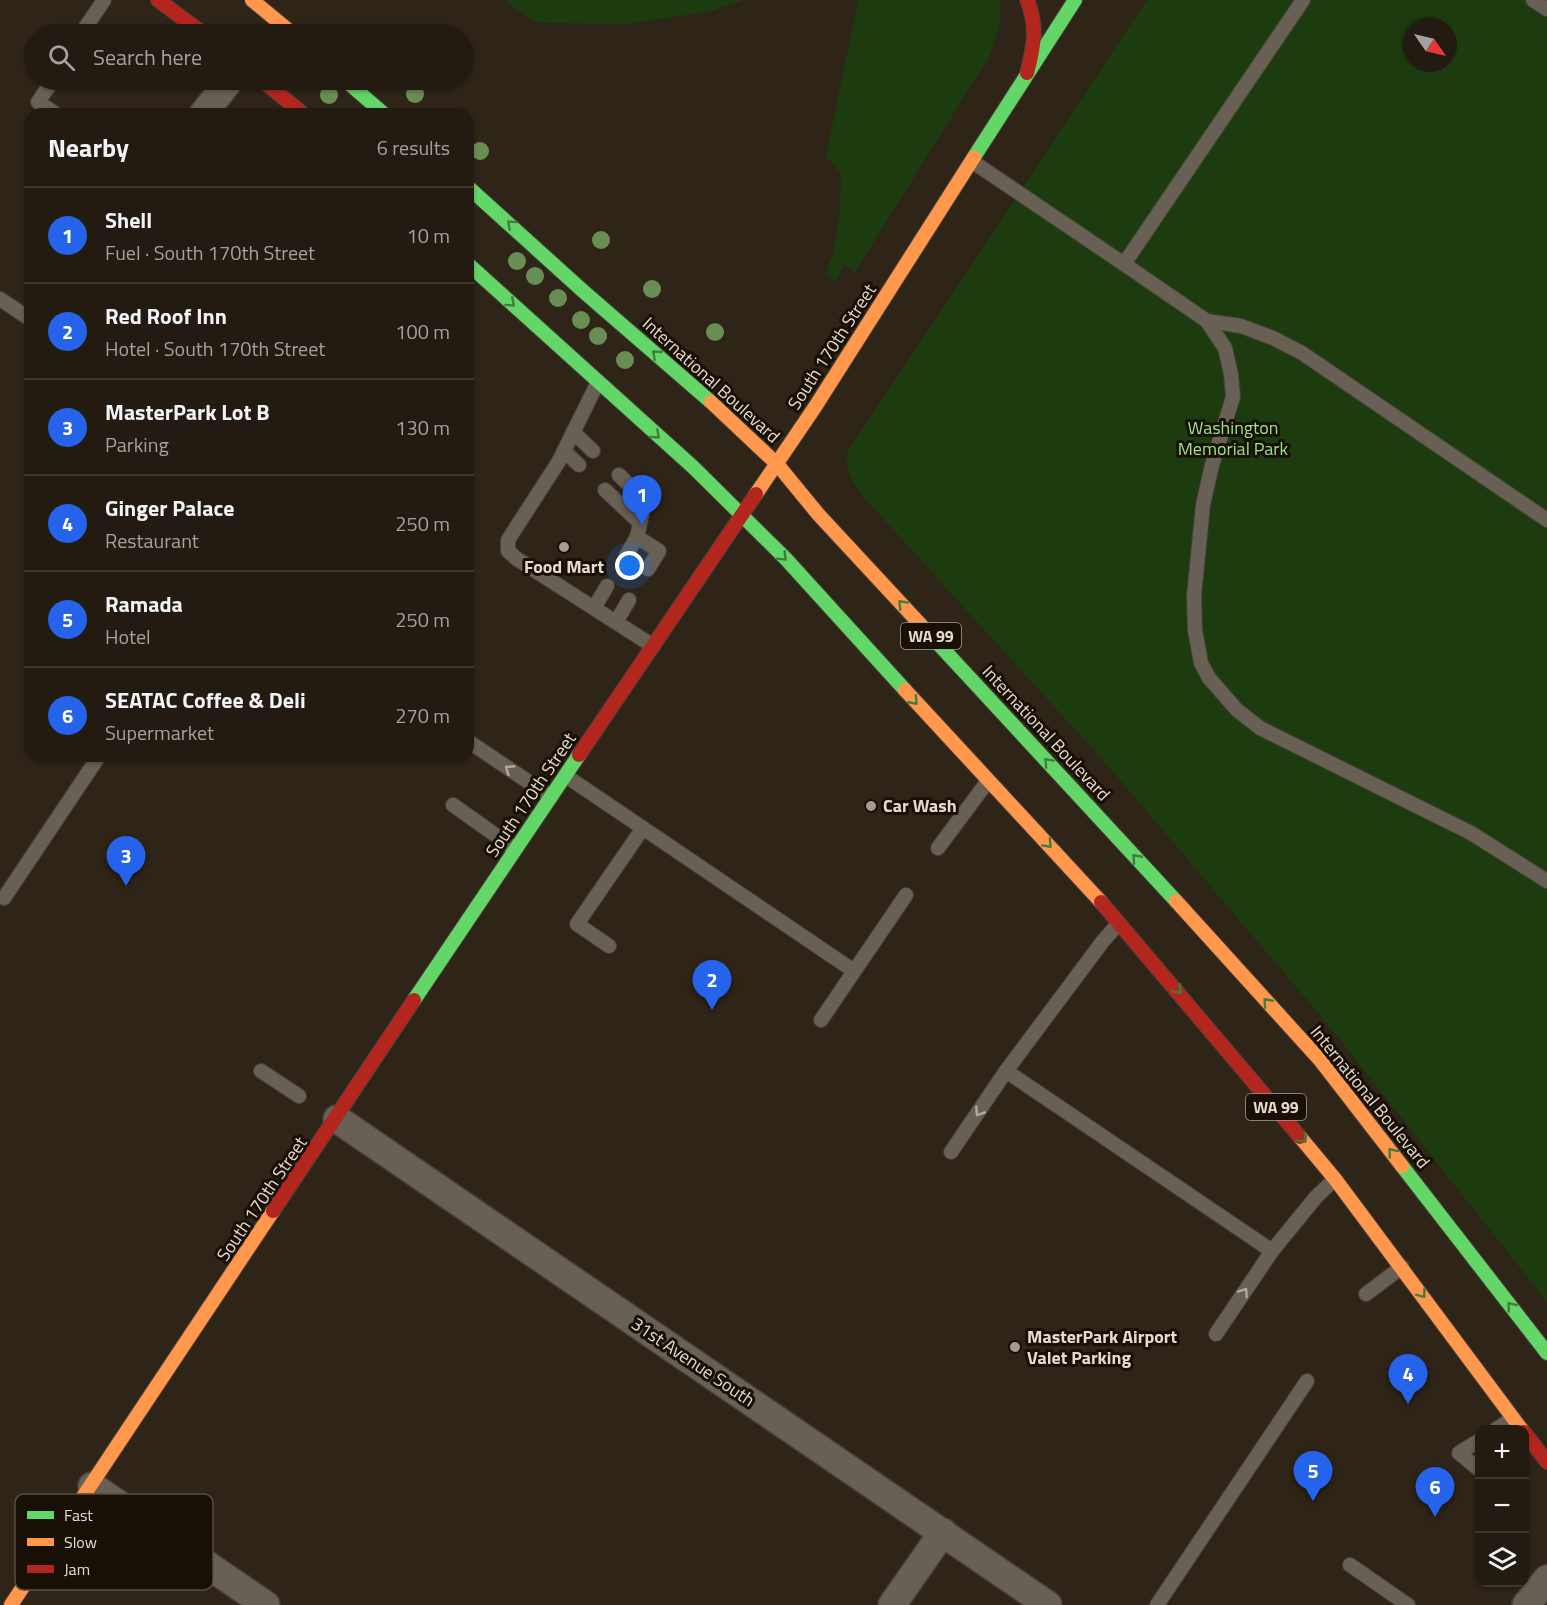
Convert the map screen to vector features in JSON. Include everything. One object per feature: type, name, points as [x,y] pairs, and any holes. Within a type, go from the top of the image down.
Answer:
[{"type":"main road","points":[[158,0],[190,24]]},
{"type":"main road","points":[[252,0],[280,24]]},
{"type":"main road","points":[[1027,0],[1034,13],[1036,32],[1027,73]]},
{"type":"main road","name":"South 170th Street","points":[[87,1494],[516,849],[777,464],[1075,0]]},
{"type":"main road","points":[[274,90],[296,108]]},
{"type":"main road","points":[[356,90],[377,108]]},
{"type":"main road","name":"International Boulevard","points":[[474,192],[583,291],[729,417],[777,464],[818,514],[1088,805],[1320,1060],[1547,1353]]},
{"type":"main road","name":"WA 99","points":[[474,269],[693,467],[789,563],[1119,922],[1335,1179],[1518,1425]]},
{"type":"main road","name":"WA 99","points":[[1529,1439],[1547,1462]]},
{"type":"main road","name":"South 170th Street","points":[[11,1605],[21,1590]]},
{"type":"street","points":[[208,108],[222,90]]},
{"type":"street","name":"31st Avenue South","points":[[337,1119],[1048,1605]]},
{"type":"street","points":[[92,1486],[104,1494]]},
{"type":"street","points":[[892,1605],[943,1532]]},
{"type":"street","points":[[213,1569],[266,1605]]},
{"type":"street","points":[[1526,1605],[1547,1580]]},
{"type":"lane","points":[[88,24],[104,0]]},
{"type":"lane","points":[[1124,264],[1303,0]]},
{"type":"lane","points":[[1533,0],[1547,9]]},
{"type":"lane","points":[[46,90],[38,102],[47,108]]},
{"type":"lane","points":[[973,162],[1207,321],[1225,348],[1233,397],[1212,465],[1203,505],[1194,596],[1195,630],[1201,663],[1209,678],[1237,710],[1260,728],[1471,833],[1547,881]]},
{"type":"lane","points":[[0,299],[24,315]]},
{"type":"lane","points":[[1207,321],[1241,326],[1273,338],[1302,353],[1547,520]]},
{"type":"lane","points":[[598,382],[564,451],[508,540],[508,551],[517,560],[653,646]]},
{"type":"lane","points":[[573,432],[593,451]]},
{"type":"lane","points":[[564,451],[579,465]]},
{"type":"lane","points":[[619,475],[645,501],[639,530],[626,556]]},
{"type":"lane","points":[[605,490],[659,551],[648,569]]},
{"type":"lane","points":[[594,608],[607,586]]},
{"type":"lane","points":[[615,622],[629,600]]},
{"type":"lane","points":[[474,745],[551,797]]},
{"type":"lane","points":[[4,898],[95,762]]},
{"type":"lane","points":[[566,776],[854,972]]},
{"type":"lane","points":[[938,848],[988,781]]},
{"type":"lane","points":[[453,805],[516,849]]},
{"type":"lane","points":[[609,946],[577,924],[643,828]]},
{"type":"lane","points":[[821,1020],[906,895]]},
{"type":"lane","points":[[951,1152],[1006,1071],[1102,941],[1119,922]]},
{"type":"lane","points":[[261,1071],[299,1095]]},
{"type":"lane","points":[[1006,1071],[1272,1251]]},
{"type":"lane","points":[[1216,1334],[1272,1251],[1316,1197],[1335,1179]]},
{"type":"lane","points":[[1366,1293],[1402,1267]]},
{"type":"lane","points":[[1157,1605],[1307,1381]]},
{"type":"lane","points":[[1502,1425],[1513,1418]]},
{"type":"lane","points":[[1475,1443],[1460,1453],[1475,1466]]},
{"type":"lane","points":[[1350,1565],[1408,1605]]},
{"type":"green space","points":[[504,0],[744,0],[711,11],[630,24],[534,21]]},
{"type":"green space","points":[[858,0],[1000,0],[1000,21],[990,55],[855,272],[845,265],[835,282],[826,274],[833,253],[840,214],[841,174],[826,156]]},
{"type":"green space","name":"Washington Memorial Park","points":[[1147,0],[1547,0],[1547,1302],[1325,1021],[1109,767],[868,502],[858,490],[848,468],[847,452]]},
{"type":"traffic: fast","points":[[974,157],[1075,0]]},
{"type":"traffic: fast","points":[[356,90],[377,108]]},
{"type":"traffic: fast","points":[[474,192],[711,402]]},
{"type":"traffic: fast","points":[[474,269],[693,467],[786,559],[905,690]]},
{"type":"traffic: fast","points":[[920,624],[1176,901]]},
{"type":"traffic: fast","points":[[414,1000],[579,755]]},
{"type":"traffic: fast","points":[[1402,1166],[1547,1353]]},
{"type":"traffic: slow","points":[[252,0],[281,24]]},
{"type":"traffic: slow","points":[[756,494],[815,407],[974,157]]},
{"type":"traffic: slow","points":[[711,402],[777,464],[818,514],[920,624]]},
{"type":"traffic: slow","points":[[905,690],[1101,902]]},
{"type":"traffic: slow","points":[[1176,901],[1320,1060],[1402,1166]]},
{"type":"traffic: slow","points":[[1300,1137],[1335,1179],[1518,1425]]},
{"type":"traffic: slow","points":[[85,1494],[273,1211]]},
{"type":"traffic: slow","points":[[11,1605],[21,1590]]},
{"type":"traffic: jam","points":[[158,0],[190,24]]},
{"type":"traffic: jam","points":[[1027,0],[1034,28],[1032,54],[1027,73]]},
{"type":"traffic: jam","points":[[274,90],[296,108]]},
{"type":"traffic: jam","points":[[579,755],[756,494]]},
{"type":"traffic: jam","points":[[1101,902],[1300,1137]]},
{"type":"traffic: jam","points":[[273,1211],[414,1000]]},
{"type":"traffic: jam","points":[[1529,1439],[1547,1462]]},
{"type":"place","name":"Shell","points":[[642,525]]},
{"type":"place","name":"Food Mart","points":[[564,547]]},
{"type":"place","name":"Car Wash","points":[[871,806]]},
{"type":"place","name":"MasterPark Lot B","points":[[126,886]]},
{"type":"place","name":"Red Roof Inn","points":[[712,1010]]},
{"type":"place","name":"MasterPark Airport Valet Parking","points":[[1015,1347]]},
{"type":"place","name":"Ginger Palace","points":[[1408,1404]]},
{"type":"place","name":"Ramada","points":[[1313,1501]]},
{"type":"place","name":"SEATAC Coffee & Deli","points":[[1435,1517]]}]
